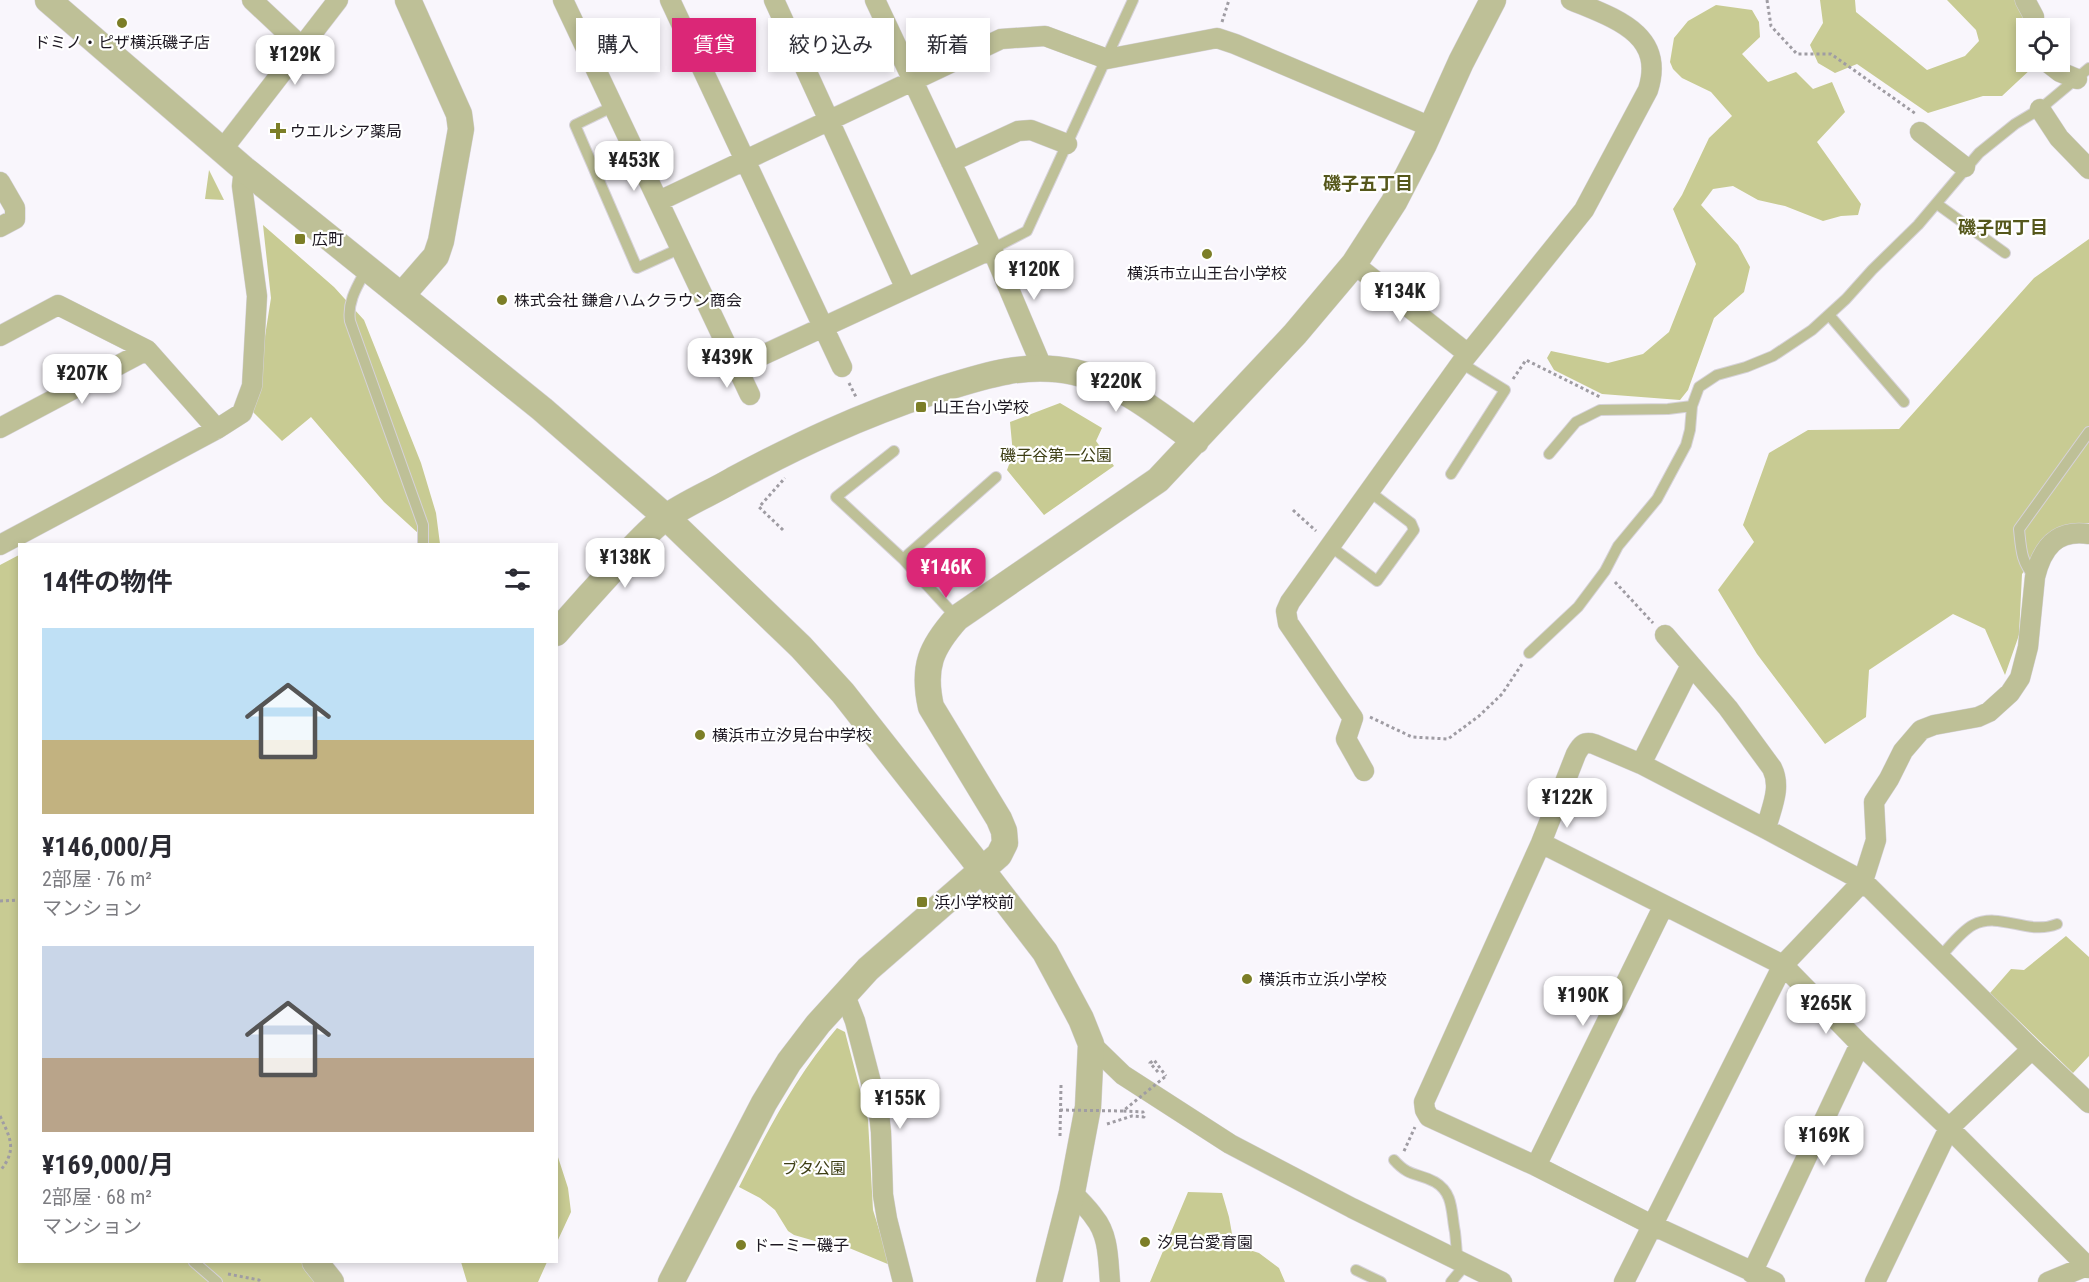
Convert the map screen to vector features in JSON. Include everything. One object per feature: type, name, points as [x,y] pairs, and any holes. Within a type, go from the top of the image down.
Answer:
[{"type":"street","points":[[48,0],[244,169],[542,409],[666,517],[801,647],[843,693],[1046,952],[1091,1044],[1123,1075],[1201,1127],[1342,1203],[1502,1282]]},
{"type":"street","points":[[252,0],[302,46]]},
{"type":"street","points":[[222,150],[338,0]]},
{"type":"street","points":[[402,295],[436,256],[441,241],[461,129],[459,114],[408,0]]},
{"type":"street","points":[[563,0],[750,395]]},
{"type":"street","points":[[670,0],[842,368]]},
{"type":"street","points":[[774,0],[906,289]]},
{"type":"street","points":[[671,1282],[764,1103],[789,1062],[844,993],[868,969],[999,855],[1005,843],[1004,831],[999,819],[931,707],[927,689],[927,669],[932,653],[942,635],[957,618],[1158,480],[1295,334],[1354,264],[1394,202],[1493,0]]},
{"type":"street","points":[[1364,771],[1346,739],[1353,717],[1287,623],[1286,611],[1290,602],[1465,358],[1584,210],[1648,90],[1653,75],[1649,49],[1604,6],[1571,0]]},
{"type":"street","points":[[2025,0],[2034,18]]},
{"type":"street","points":[[877,1],[992,249],[1042,367]]},
{"type":"street","points":[[659,201],[1001,39],[1045,36],[1107,59],[1217,38],[1431,127]]},
{"type":"street","points":[[2060,72],[2083,74]]},
{"type":"street","points":[[2040,109],[2060,138],[2089,169]]},
{"type":"street","points":[[1919,124],[1965,167]]},
{"type":"street","points":[[951,162],[1018,131],[1031,130],[1067,144]]},
{"type":"street","points":[[0,545],[217,429],[242,413],[252,386],[257,296],[242,186],[244,169]]},
{"type":"street","points":[[0,182],[15,208],[15,219],[0,227]]},
{"type":"street","points":[[737,368],[992,249]]},
{"type":"street","points":[[1354,264],[1465,358]]},
{"type":"street","points":[[0,336],[58,305],[147,350],[217,429]]},
{"type":"street","points":[[0,428],[147,350]]},
{"type":"street","points":[[558,631],[637,543],[666,517],[808,440],[846,423],[996,372],[1042,367],[1076,372],[1102,381],[1139,400],[1196,441]]},
{"type":"street","points":[[1624,1282],[1783,965],[1863,881],[1876,840],[1874,802],[1913,738],[1921,730],[1934,725],[1978,717],[1989,712],[2010,693],[2020,678],[2028,647],[2038,565],[2049,545],[2057,539],[2073,533],[2089,534]]},
{"type":"street","points":[[1665,635],[1728,708],[1761,751],[1776,776],[1777,787],[1766,829]]},
{"type":"street","points":[[1641,764],[1691,665]]},
{"type":"street","points":[[1775,1282],[1752,1273],[1536,1166],[1429,1118],[1425,1110],[1424,1102],[1541,843],[1576,753],[1582,744],[1588,742],[1594,744],[1641,764],[1863,881],[2031,1049],[2089,1103]]},
{"type":"street","points":[[1541,843],[1783,965],[1860,1044],[2089,1266],[2048,1282]]},
{"type":"street","points":[[1536,1166],[1664,905]]},
{"type":"street","points":[[844,993],[855,1021],[879,1113],[883,1196],[903,1282]]},
{"type":"street","points":[[1049,1282],[1088,1107],[1091,1044]]},
{"type":"street","points":[[1752,1273],[1860,1044]]},
{"type":"street","points":[[1875,1282],[1949,1128],[2031,1049]]},
{"type":"street","points":[[1071,1191],[1095,1217],[1102,1231],[1107,1244],[1110,1282]]},
{"type":"street","points":[[316,1263],[331,1282]]},
{"type":"lane","points":[[992,249],[1027,231],[1133,0]]},
{"type":"lane","points":[[1529,653],[1578,606],[1605,571],[1618,546],[1657,499],[1686,445],[1692,406],[1699,387],[1717,375],[1746,368],[1773,356],[1804,336],[1829,315],[1937,204],[1965,167],[1993,140],[2040,109],[2083,74]]},
{"type":"lane","points":[[614,106],[575,125],[636,268],[681,248]]},
{"type":"lane","points":[[1937,204],[2005,252]]},
{"type":"lane","points":[[366,268],[348,310],[350,321],[423,525],[423,543]]},
{"type":"lane","points":[[1829,315],[1904,402]]},
{"type":"lane","points":[[1451,474],[1505,390],[1465,358]]},
{"type":"lane","points":[[1549,454],[1576,422],[1600,411],[1692,406]]},
{"type":"lane","points":[[2035,577],[2027,569],[2021,557],[2019,529],[2089,432]]},
{"type":"lane","points":[[894,451],[836,497],[903,559],[957,618]]},
{"type":"lane","points":[[903,559],[996,477]]},
{"type":"lane","points":[[1330,546],[1377,581],[1414,530],[1411,523],[1370,492]]},
{"type":"lane","points":[[1939,958],[1971,926],[1985,920],[2042,928],[2056,924]]},
{"type":"lane","points":[[1394,1160],[1405,1172],[1435,1182],[1448,1194],[1453,1208],[1462,1262],[1451,1282]]},
{"type":"lane","points":[[195,1263],[215,1280]]},
{"type":"lane","points":[[1356,1270],[1381,1282]]},
{"type":"path","points":[[1767,0],[1771,26],[1797,54],[1831,54],[1919,124]]},
{"type":"path","points":[[1505,390],[1526,360],[1603,398]]},
{"type":"path","points":[[842,368],[859,404]]},
{"type":"path","points":[[777,488],[759,507],[783,530]]},
{"type":"path","points":[[1293,510],[1316,531]]},
{"type":"path","points":[[1605,571],[1665,635]]},
{"type":"path","points":[[1353,717],[1370,717],[1412,737],[1448,739],[1479,716],[1502,694],[1529,653]]},
{"type":"path","points":[[0,901],[18,900]]},
{"type":"path","points":[[1124,1111],[1166,1076],[1154,1060],[1150,1063],[1158,1072]]},
{"type":"path","points":[[1059,1141],[1061,1085]]},
{"type":"path","points":[[1060,1110],[1143,1112],[1144,1117],[1132,1116],[1106,1125]]},
{"type":"path","points":[[0,1116],[11,1140],[9,1160],[0,1171]]},
{"type":"path","points":[[1404,1153],[1416,1123]]},
{"type":"path","points":[[215,1280],[219,1273],[261,1282]]},
{"type":"green space","points":[[1820,0],[1855,0],[1856,12],[1927,70],[1965,56],[1979,41],[1976,30],[1947,0],[2018,0],[2025,18],[2016,18],[2016,72],[2028,72],[2002,96],[1983,96],[1928,113],[1857,64],[1835,73],[1818,63],[1810,45],[1823,23]]},
{"type":"green space","points":[[1716,5],[1752,10],[1759,22],[1760,37],[1742,54],[1768,82],[1796,72],[1813,89],[1832,82],[1845,112],[1817,142],[1861,204],[1858,215],[1841,216],[1823,221],[1785,206],[1758,200],[1733,186],[1713,189],[1701,205],[1738,245],[1750,267],[1744,292],[1714,318],[1688,390],[1680,400],[1602,394],[1554,370],[1547,358],[1551,351],[1608,363],[1643,354],[1669,332],[1696,264],[1673,209],[1709,138],[1732,116],[1711,92],[1682,78],[1670,62],[1674,38],[1688,21]]},
{"type":"green space","points":[[209,170],[224,200],[205,199]]},
{"type":"green space","points":[[263,225],[334,287],[364,320],[421,463],[436,513],[440,543],[429,543],[384,502],[311,417],[282,441],[253,412],[271,298]]},
{"type":"green space","points":[[2089,239],[2089,523],[2058,528],[2022,574],[2019,635],[2005,675],[1985,629],[1953,614],[1869,670],[1866,717],[1825,744],[1757,654],[1718,590],[1754,542],[1743,525],[1769,453],[1808,430],[1899,429],[2034,278]]},
{"type":"green space","name":"磯子谷第一公園","points":[[1060,403],[1102,428],[1096,441],[1114,466],[1044,515],[1007,470],[1013,454],[1010,422]]},
{"type":"green space","points":[[18,556],[18,1263],[302,1263],[317,1282],[0,1282],[0,565]]},
{"type":"green space","points":[[2066,936],[2089,957],[2089,1056],[2073,1073],[1990,993],[2011,969],[2024,970]]},
{"type":"green space","name":"ブタ公園","points":[[837,1028],[845,1032],[868,1120],[873,1210],[890,1265],[830,1240],[815,1241],[794,1235],[788,1231],[775,1210],[760,1198],[739,1187],[795,1085]]},
{"type":"green space","points":[[558,1157],[568,1188],[571,1212],[558,1240]]},
{"type":"green space","points":[[1188,1192],[1222,1193],[1234,1245],[1259,1253],[1279,1268],[1285,1282],[1150,1282]]},
{"type":"green space","points":[[461,1263],[547,1263],[538,1282],[467,1282]]},
{"type":"place","name":"ドミノ・ピザ横浜磯子店","points":[[122,23]]},
{"type":"place","name":"ウエルシア薬局","points":[[278,131]]},
{"type":"place","name":"広町","points":[[300,239]]},
{"type":"place","name":"横浜市立山王台小学校","points":[[1207,254]]},
{"type":"place","name":"株式会社 鎌倉ハムクラウン商会","points":[[502,300]]},
{"type":"place","name":"山王台小学校","points":[[921,407]]},
{"type":"place","name":"横浜市立汐見台中学校","points":[[700,735]]},
{"type":"place","name":"浜小学校前","points":[[922,902]]},
{"type":"place","name":"横浜市立浜小学校","points":[[1247,979]]},
{"type":"place","name":"汐見台愛育園","points":[[1145,1242]]},
{"type":"place","name":"ドーミー磯子","points":[[741,1245]]},
{"type":"district","name":"磯子五丁目","points":[[1368,183]]},
{"type":"district","name":"磯子四丁目","points":[[2003,227]]}]
